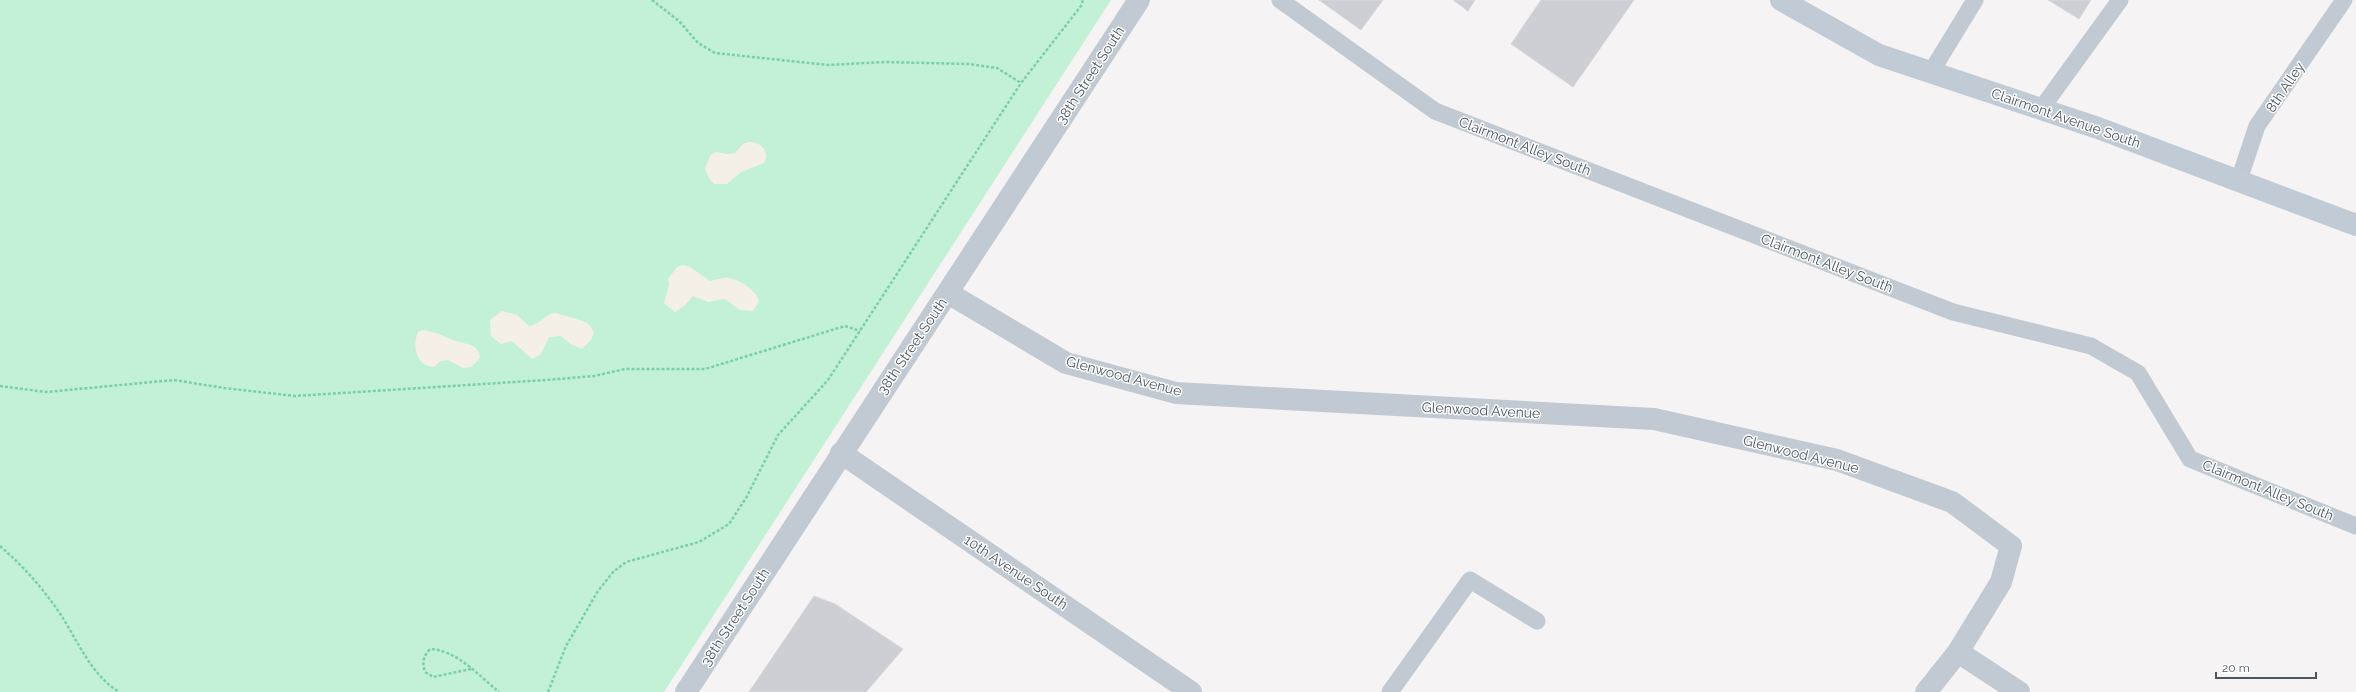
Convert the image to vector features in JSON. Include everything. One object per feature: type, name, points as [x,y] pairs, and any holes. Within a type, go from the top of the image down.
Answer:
[{"type":"street","name":"38th Street South","points":[[692,690],[841,453],[948,293],[1139,0]]},
{"type":"street","name":"Clairmont Avenue South","points":[[1780,0],[1879,55],[2041,109],[2239,180],[2356,225]]},
{"type":"street","name":"Glenwood Avenue","points":[[948,293],[1066,363],[1176,393],[1654,420],[1837,460],[1952,502],[2011,546],[2001,582],[1958,652]]},
{"type":"street","name":"10th Avenue South","points":[[841,453],[1191,692]]},
{"type":"street","points":[[1926,692],[1958,652],[2019,692]]},
{"type":"lane","name":"Clairmont Alley South","points":[[1280,0],[1435,111],[1953,312],[2091,346],[2138,373],[2190,459],[2356,526]]},
{"type":"lane","points":[[1931,72],[1975,0]]},
{"type":"lane","points":[[2041,109],[2120,0]]},
{"type":"lane","name":"8th Alley","points":[[2239,180],[2257,126],[2344,0]]},
{"type":"lane","points":[[1390,692],[1470,580],[1537,621]]},
{"type":"path","points":[[652,0],[679,21],[698,43],[715,53],[828,66],[885,62],[969,64],[997,68],[1021,83]]},
{"type":"path","points":[[548,692],[566,646],[598,591],[613,572],[626,562],[699,542],[729,524],[746,498],[778,435],[828,380],[1021,83],[1056,40],[1081,6],[1083,0]]},
{"type":"path","points":[[0,386],[46,392],[174,380],[224,388],[295,396],[546,380],[594,376],[625,369],[705,369],[845,326],[860,331]]},
{"type":"path","points":[[0,546],[30,572],[59,612],[93,667],[119,692]]},
{"type":"path","points":[[471,669],[433,677],[425,672],[422,664],[425,655],[430,649],[442,650],[471,669],[500,692]]},
{"type":"green space","points":[[0,0],[1111,0],[664,692],[0,692]]},
{"type":"sand","points":[[748,142],[757,143],[763,148],[766,155],[764,163],[741,172],[727,184],[714,184],[709,178],[705,169],[710,156],[715,152],[727,154],[735,153],[743,144]]},
{"type":"sand","points":[[683,265],[690,267],[710,281],[727,278],[738,281],[752,290],[758,297],[759,301],[753,311],[740,310],[725,299],[708,302],[693,296],[684,306],[675,312],[664,303],[669,285],[668,279],[677,267]]},
{"type":"sand","points":[[502,311],[517,315],[529,326],[536,324],[551,314],[556,313],[587,323],[594,333],[591,340],[582,349],[570,344],[561,336],[549,337],[541,354],[532,359],[512,341],[501,344],[491,336],[490,320]]},
{"type":"sand","points":[[422,330],[470,345],[477,349],[480,358],[471,367],[463,368],[448,360],[441,361],[434,367],[428,366],[419,359],[415,343],[418,332]]},
{"type":"building","points":[[1319,0],[1383,0],[1361,30]]},
{"type":"building","points":[[1453,0],[1475,0],[1468,11]]},
{"type":"building","points":[[1541,0],[1634,0],[1573,87],[1511,44]]},
{"type":"building","points":[[2048,0],[2091,0],[2079,19]]},
{"type":"building","points":[[814,596],[835,604],[903,649],[866,692],[749,692]]}]
